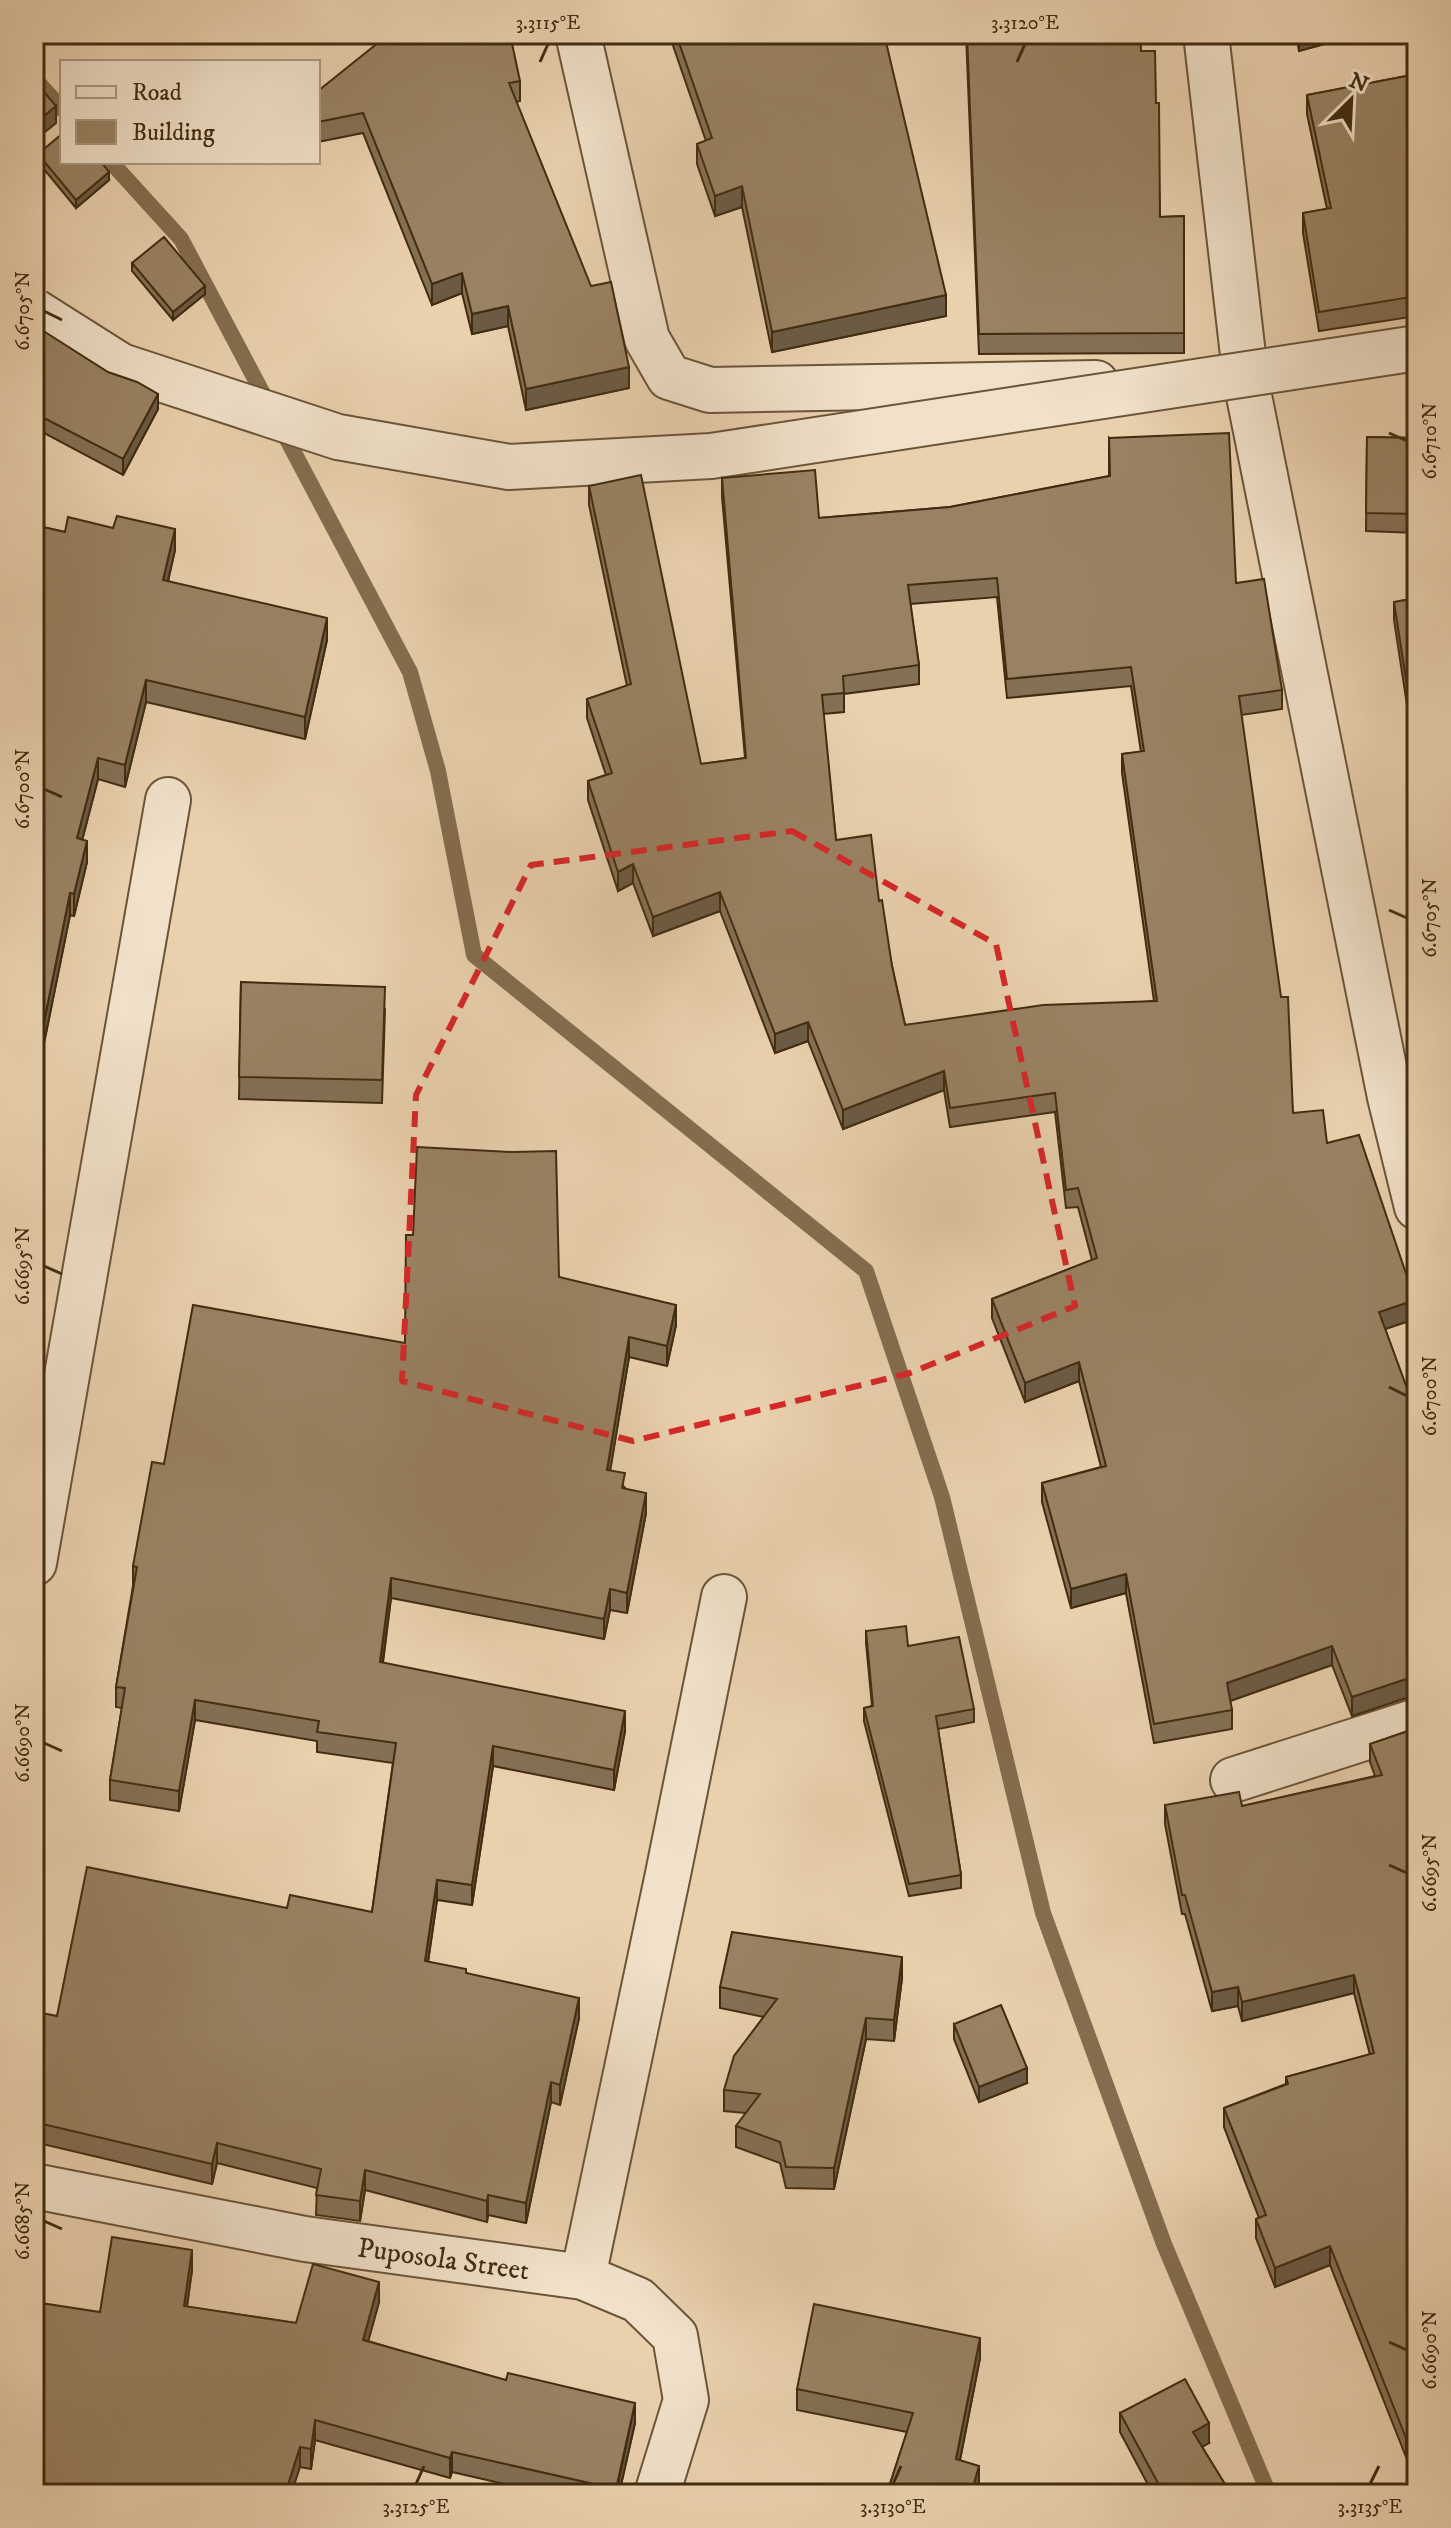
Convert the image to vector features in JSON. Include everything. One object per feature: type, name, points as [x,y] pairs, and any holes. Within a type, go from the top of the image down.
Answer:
[{"type":"street","points":[[578,34],[647,339],[669,377],[710,390],[1246,381],[1417,367]]},
{"type":"street","points":[[1206,34],[1246,381],[1404,1095],[1417,1207]]},
{"type":"street","points":[[34,311],[121,366],[338,437],[509,467],[711,456],[1417,348]]},
{"type":"street","points":[[34,1563],[168,800]]},
{"type":"street","points":[[583,2277],[724,1597]]},
{"type":"street","points":[[1233,1780],[1417,1721]]},
{"type":"street","name":"Puposola Street","points":[[34,2186],[305,2239],[583,2277],[638,2300],[675,2336],[686,2400],[657,2494]]},
{"type":"highlighted area","points":[[792,831],[996,944],[1075,1306],[910,1373],[633,1441],[402,1381],[416,1095],[531,865]]},
{"type":"building","points":[[389,34],[510,34],[520,81],[509,83],[591,286],[611,282],[629,367],[526,389],[508,306],[472,314],[462,273],[432,284],[363,113],[320,122],[320,89]]},
{"type":"building","points":[[676,34],[884,34],[946,295],[772,332],[742,186],[715,196],[697,144],[712,138]]},
{"type":"building","points":[[967,34],[1140,34],[1141,51],[1155,51],[1156,103],[1159,103],[1160,217],[1184,216],[1184,333],[979,334]]},
{"type":"building","points":[[1417,74],[1417,296],[1319,312],[1303,213],[1331,208],[1307,95]]},
{"type":"building","points":[[34,80],[56,106],[34,124]]},
{"type":"building","points":[[60,136],[60,164],[103,164],[109,172],[76,200],[38,154]]},
{"type":"building","points":[[164,237],[205,286],[173,312],[132,263]]},
{"type":"building","points":[[34,325],[108,372],[137,382],[158,394],[123,459],[42,417],[34,409]]},
{"type":"building","points":[[1229,433],[1236,583],[1264,579],[1282,690],[1239,696],[1281,997],[1288,997],[1293,1113],[1323,1110],[1327,1143],[1359,1135],[1415,1300],[1379,1312],[1412,1402],[1417,1400],[1417,1678],[1352,1697],[1332,1646],[1227,1683],[1232,1710],[1154,1724],[1126,1574],[1071,1589],[1042,1483],[1106,1466],[1079,1362],[1025,1383],[992,1299],[1097,1258],[1078,1188],[1066,1190],[1055,1093],[950,1108],[944,1071],[843,1110],[808,1022],[775,1034],[720,892],[653,917],[633,864],[618,872],[588,781],[612,773],[587,699],[631,684],[589,486],[641,475],[701,764],[746,758],[722,478],[815,470],[819,518],[950,507],[1110,476],[1109,438]],"holes":[[[997,578],[1007,679],[1131,667],[1144,751],[1122,754],[1157,1001],[1043,1005],[905,1025],[882,900],[879,901],[871,835],[836,840],[822,695],[844,693],[843,676],[919,665],[908,585]]]},
{"type":"building","points":[[1367,437],[1417,438],[1417,514],[1366,513]]},
{"type":"building","points":[[117,516],[175,529],[163,580],[327,618],[305,717],[146,680],[125,765],[98,758],[77,838],[87,841],[74,894],[70,893],[42,1032],[34,1030],[34,525],[65,532],[68,517],[113,528]]},
{"type":"building","points":[[1417,598],[1417,714],[1412,686],[1407,686],[1394,602]]},
{"type":"building","points":[[241,982],[385,987],[382,1080],[239,1077]]},
{"type":"building","points":[[417,1147],[556,1151],[559,1277],[676,1305],[667,1346],[629,1337],[607,1470],[625,1473],[622,1488],[646,1493],[627,1593],[610,1589],[604,1619],[391,1578],[380,1662],[625,1711],[614,1770],[493,1746],[472,1885],[437,1880],[425,1961],[579,1998],[560,2085],[551,2082],[526,2203],[488,2195],[487,2201],[365,2170],[360,2201],[316,2195],[321,2169],[217,2143],[212,2164],[34,2122],[34,2051],[42,2013],[57,2016],[87,1867],[287,1908],[290,1895],[372,1912],[396,1743],[317,1732],[319,1721],[195,1700],[179,1791],[110,1780],[125,1688],[116,1687],[137,1567],[133,1566],[152,1462],[164,1464],[193,1305],[405,1343],[406,1235],[413,1235]]},
{"type":"building","points":[[906,1626],[908,1646],[959,1637],[974,1709],[936,1716],[961,1875],[909,1884],[864,1708],[873,1706],[866,1631]]},
{"type":"building","points":[[1417,1728],[1417,2434],[1406,2438],[1330,2246],[1275,2268],[1256,2219],[1266,2215],[1224,2108],[1288,2084],[1286,2077],[1374,2053],[1354,1975],[1242,2002],[1238,1987],[1212,1992],[1185,1895],[1182,1895],[1165,1805],[1239,1792],[1242,1806],[1382,1775],[1370,1744]]},
{"type":"building","points":[[732,1932],[902,1957],[894,2020],[866,2018],[834,2168],[786,2167],[780,2142],[736,2126],[760,2094],[724,2090],[734,2056],[777,1999],[720,1987]]},
{"type":"building","points":[[1001,2005],[1027,2068],[979,2087],[954,2024]]},
{"type":"building","points":[[112,2237],[192,2250],[184,2306],[296,2323],[313,2264],[379,2282],[363,2340],[506,2380],[508,2373],[635,2403],[616,2489],[452,2452],[450,2458],[315,2420],[311,2449],[300,2447],[285,2494],[34,2494],[34,2302],[100,2312]]},
{"type":"building","points":[[814,2304],[980,2338],[956,2459],[979,2466],[971,2494],[911,2494],[889,2487],[913,2413],[797,2389]]},
{"type":"building","points":[[1185,2379],[1209,2423],[1193,2432],[1231,2494],[1164,2494],[1120,2413]]},
{"type":"waterway","points":[[34,78],[60,107]]},
{"type":"waterway","points":[[113,164],[181,239],[270,407]]},
{"type":"waterway","points":[[281,428],[410,672],[438,771],[474,955],[866,1271],[942,1497],[1043,1913],[1164,2244],[1269,2494]]}]
